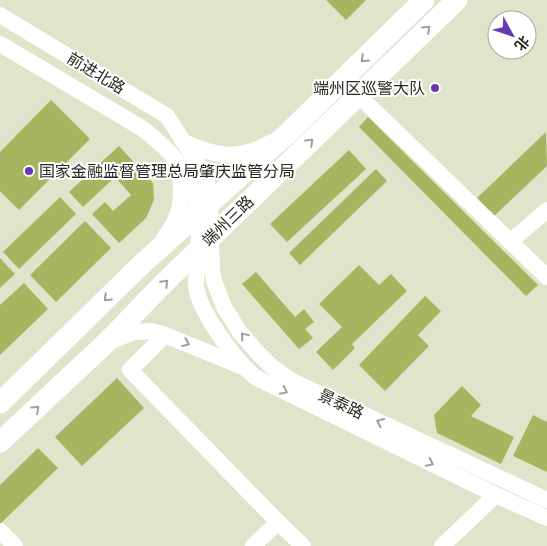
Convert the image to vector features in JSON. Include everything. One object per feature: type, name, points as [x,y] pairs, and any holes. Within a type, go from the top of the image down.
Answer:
[{"type":"main road","name":"端州三路","points":[[2,397],[142,264],[287,134],[424,0]]},
{"type":"main road","name":"端州三路","points":[[0,442],[106,342],[457,0]]},
{"type":"main road","points":[[383,40],[399,56]]},
{"type":"main road","points":[[127,279],[148,300]]},
{"type":"street","name":"前进北路","points":[[0,15],[167,116],[182,142],[202,170],[207,183],[204,209],[206,243]]},
{"type":"street","name":"前进北路","points":[[0,28],[164,126],[182,142]]},
{"type":"street","name":"前进北路","points":[[0,44],[159,141],[179,162],[194,196],[204,209]]},
{"type":"street","points":[[0,57],[179,162],[182,192],[179,213],[171,230],[142,264]]},
{"type":"street","points":[[358,95],[547,277]]},
{"type":"street","points":[[182,142],[206,152],[231,156],[247,153],[266,146],[287,134]]},
{"type":"street","points":[[510,242],[547,210]]},
{"type":"street","points":[[206,243],[196,285],[199,299],[211,322],[243,367],[255,377],[547,518]]},
{"type":"street","name":"景泰路","points":[[206,243],[214,281],[224,307],[239,331],[270,366],[292,381],[547,500]]},
{"type":"street","points":[[106,342],[134,332],[151,331],[243,367]]},
{"type":"street","points":[[165,335],[130,370],[303,546]]},
{"type":"street","points":[[442,546],[496,495]]},
{"type":"street","points":[[253,546],[278,522]]},
{"type":"street","points":[[0,531],[15,546]]},
{"type":"building","points":[[326,0],[366,0],[346,20]]},
{"type":"building","name":"国家金融监督管理总局肇庆监管分局","points":[[51,100],[90,139],[19,210],[0,191],[0,152]]},
{"type":"building","points":[[368,117],[538,285],[526,296],[359,127]]},
{"type":"building","points":[[546,132],[547,166],[494,216],[477,198]]},
{"type":"building","points":[[119,146],[153,183],[154,200],[146,218],[119,243],[92,214],[105,202],[113,211],[131,195],[115,177],[83,207],[69,192]]},
{"type":"building","points":[[349,150],[366,169],[287,242],[270,224]]},
{"type":"building","points":[[376,169],[387,181],[300,265],[289,253]]},
{"type":"building","points":[[60,197],[76,214],[19,269],[3,252]]},
{"type":"building","points":[[85,221],[111,248],[56,302],[30,275]]},
{"type":"building","points":[[0,258],[15,274],[0,288]]},
{"type":"building","points":[[359,265],[379,285],[391,274],[407,291],[352,344],[355,348],[333,370],[316,352],[342,327],[319,304]]},
{"type":"building","points":[[256,272],[295,317],[304,309],[314,322],[305,329],[313,338],[299,349],[242,284]]},
{"type":"building","points":[[24,283],[48,309],[0,355],[0,305]]},
{"type":"building","points":[[425,296],[441,311],[418,335],[429,346],[385,391],[359,365]]},
{"type":"building","points":[[117,378],[144,408],[82,466],[55,437]]},
{"type":"building","points":[[462,386],[481,405],[471,416],[514,437],[501,464],[437,433],[434,415]]},
{"type":"building","points":[[533,415],[547,422],[547,472],[513,456]]},
{"type":"building","points":[[38,448],[58,468],[0,524],[0,485]]},
{"type":"place","name":"端州区巡警大队","points":[[435,88]]},
{"type":"place","name":"国家金融监督管理总局肇庆监管分局","points":[[29,171]]}]
